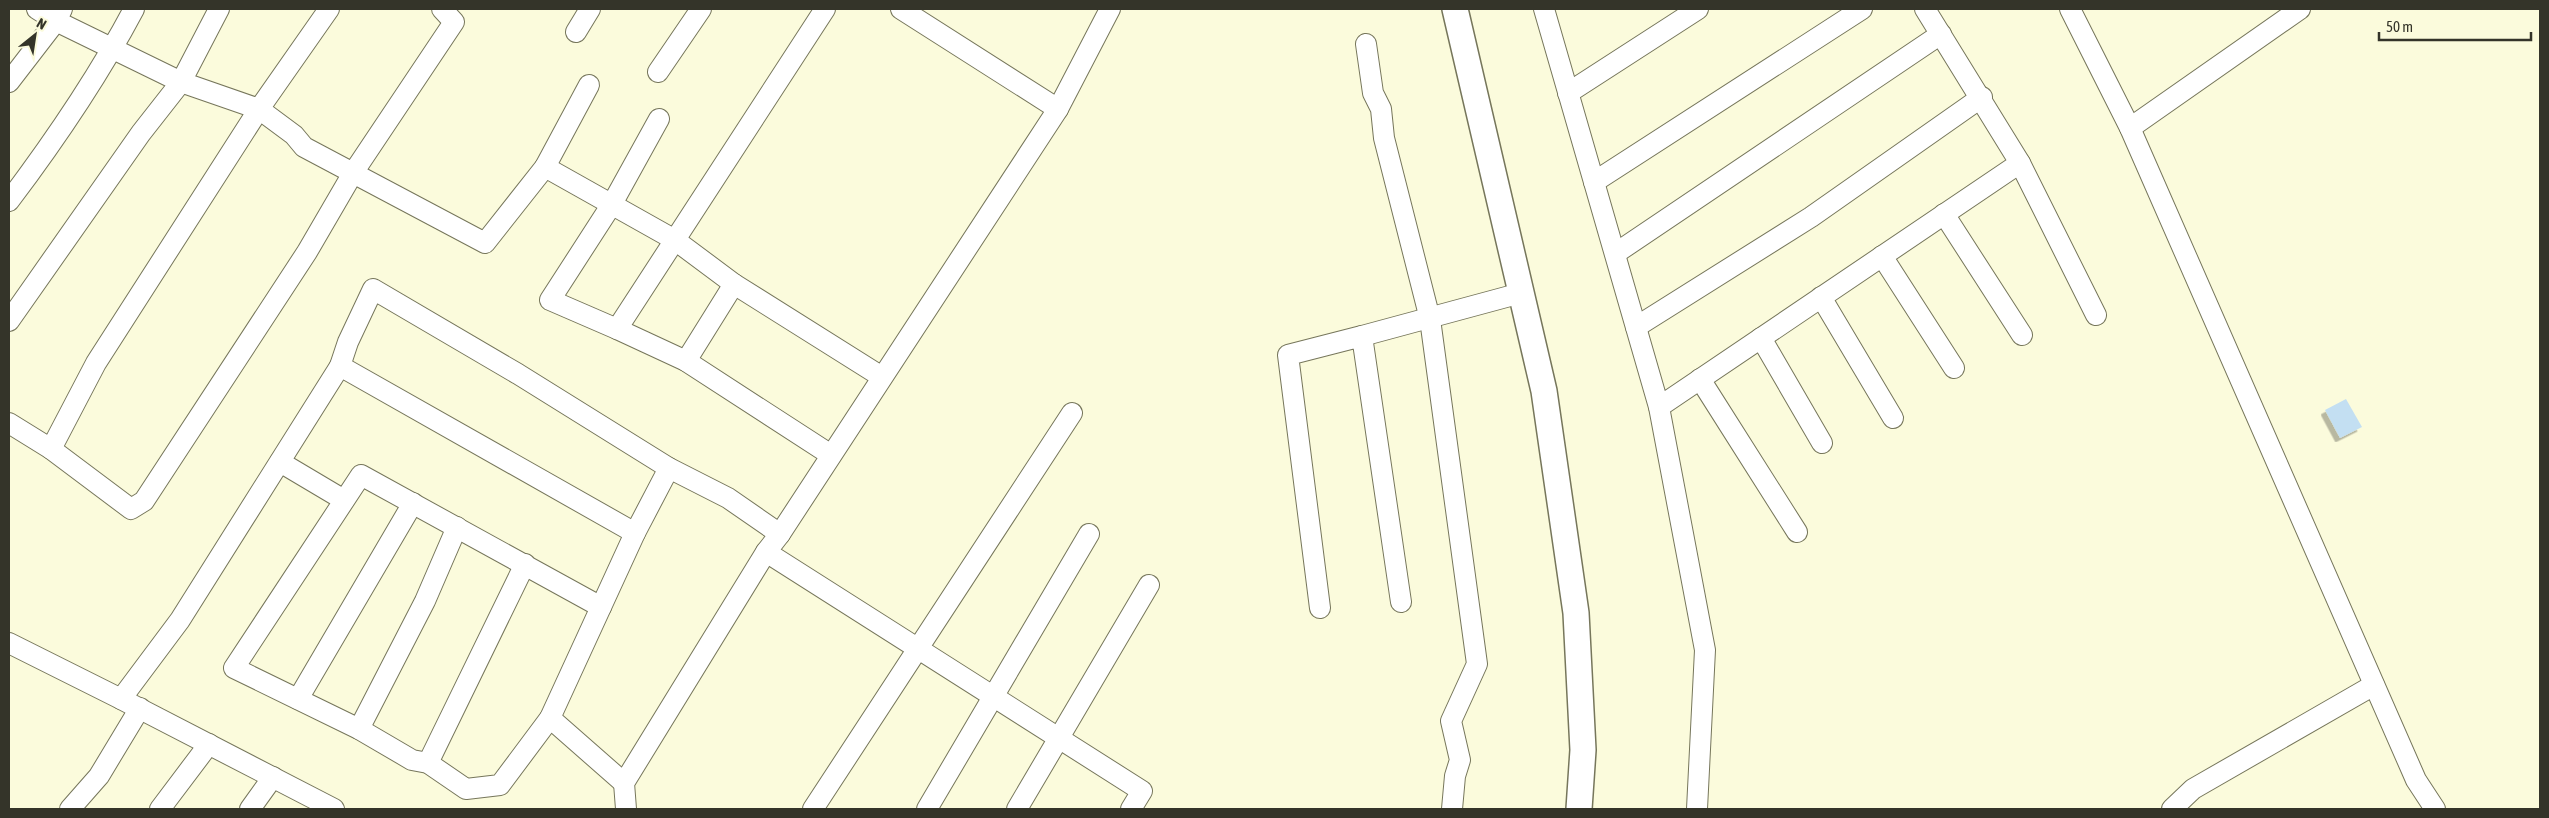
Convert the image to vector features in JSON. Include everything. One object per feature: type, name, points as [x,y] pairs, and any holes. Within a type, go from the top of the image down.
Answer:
[{"type":"street","points":[[37,9],[59,15],[113,49],[181,82],[259,109],[294,135],[304,147],[485,243],[545,167],[589,84]]},
{"type":"street","points":[[9,201],[53,142],[113,49],[134,9]]},
{"type":"street","points":[[9,321],[141,133],[181,82],[219,9]]},
{"type":"street","points":[[51,449],[96,363],[259,109],[329,9]]},
{"type":"street","points":[[9,422],[51,449],[131,509],[144,501],[308,252],[353,173],[454,22],[442,9]]},
{"type":"street","points":[[576,32],[590,9]]},
{"type":"street","points":[[658,72],[701,9]]},
{"type":"street","points":[[617,329],[825,9]]},
{"type":"street","points":[[901,9],[1058,109]]},
{"type":"street","points":[[626,809],[624,783],[766,552],[780,534],[1058,109],[1110,9]]},
{"type":"street","points":[[1455,9],[1544,391],[1576,613],[1583,750],[1579,809]]},
{"type":"street","points":[[1568,93],[1698,9]]},
{"type":"street","points":[[1594,182],[1862,9]]},
{"type":"street","points":[[1925,9],[1982,97],[2020,163],[2096,315]]},
{"type":"street","points":[[2070,9],[2130,128],[2416,780],[2435,809]]},
{"type":"street","points":[[2130,128],[2300,9]]},
{"type":"street","points":[[1550,11],[1568,93],[1616,253],[1659,407],[1705,650],[1697,809]]},
{"type":"street","points":[[9,82],[59,15]]},
{"type":"street","points":[[1616,253],[1942,34]]},
{"type":"street","points":[[1366,44],[1372,92],[1381,109],[1384,138],[1430,319],[1477,664],[1451,721],[1460,760],[1455,776],[1452,809]]},
{"type":"street","points":[[1636,327],[1811,217],[1982,97]]},
{"type":"street","points":[[659,119],[612,204],[550,300],[686,361],[831,455]]},
{"type":"street","points":[[1659,407],[2020,163]]},
{"type":"street","points":[[545,167],[675,240],[734,284],[882,377]]},
{"type":"street","points":[[1944,214],[2022,334]]},
{"type":"street","points":[[1882,256],[1954,368]]},
{"type":"street","points":[[686,361],[734,284]]},
{"type":"street","points":[[121,699],[180,620],[340,366],[348,342],[373,289],[518,374],[669,468],[728,498],[780,534]]},
{"type":"street","points":[[1320,608],[1288,355],[1430,319],[1521,293]]},
{"type":"street","points":[[1821,297],[1893,418]]},
{"type":"street","points":[[1362,336],[1401,602]]},
{"type":"street","points":[[1761,338],[1822,443]]},
{"type":"street","points":[[340,366],[635,533]]},
{"type":"street","points":[[1700,379],[1797,532]]},
{"type":"street","points":[[813,809],[1072,413]]},
{"type":"street","points":[[280,462],[344,500]]},
{"type":"street","points":[[601,607],[361,474],[234,668],[359,729],[412,760],[428,763],[466,789],[500,785],[550,718],[601,607],[635,533],[669,468]]},
{"type":"street","points":[[298,699],[413,503]]},
{"type":"street","points":[[359,729],[425,601],[457,527]]},
{"type":"street","points":[[927,809],[1089,534]]},
{"type":"street","points":[[766,552],[1142,791],[1131,809]]},
{"type":"street","points":[[428,763],[524,564]]},
{"type":"street","points":[[1017,809],[1149,585]]},
{"type":"street","points":[[9,643],[140,708],[334,809]]},
{"type":"street","points":[[2172,809],[2193,788],[2374,685]]},
{"type":"street","points":[[70,809],[99,776],[140,708]]},
{"type":"street","points":[[550,718],[624,783]]},
{"type":"street","points":[[160,809],[209,744]]},
{"type":"street","points":[[250,809],[273,778]]},
{"type":"building","points":[[2346,399],[2362,427],[2340,438],[2325,410]]}]
